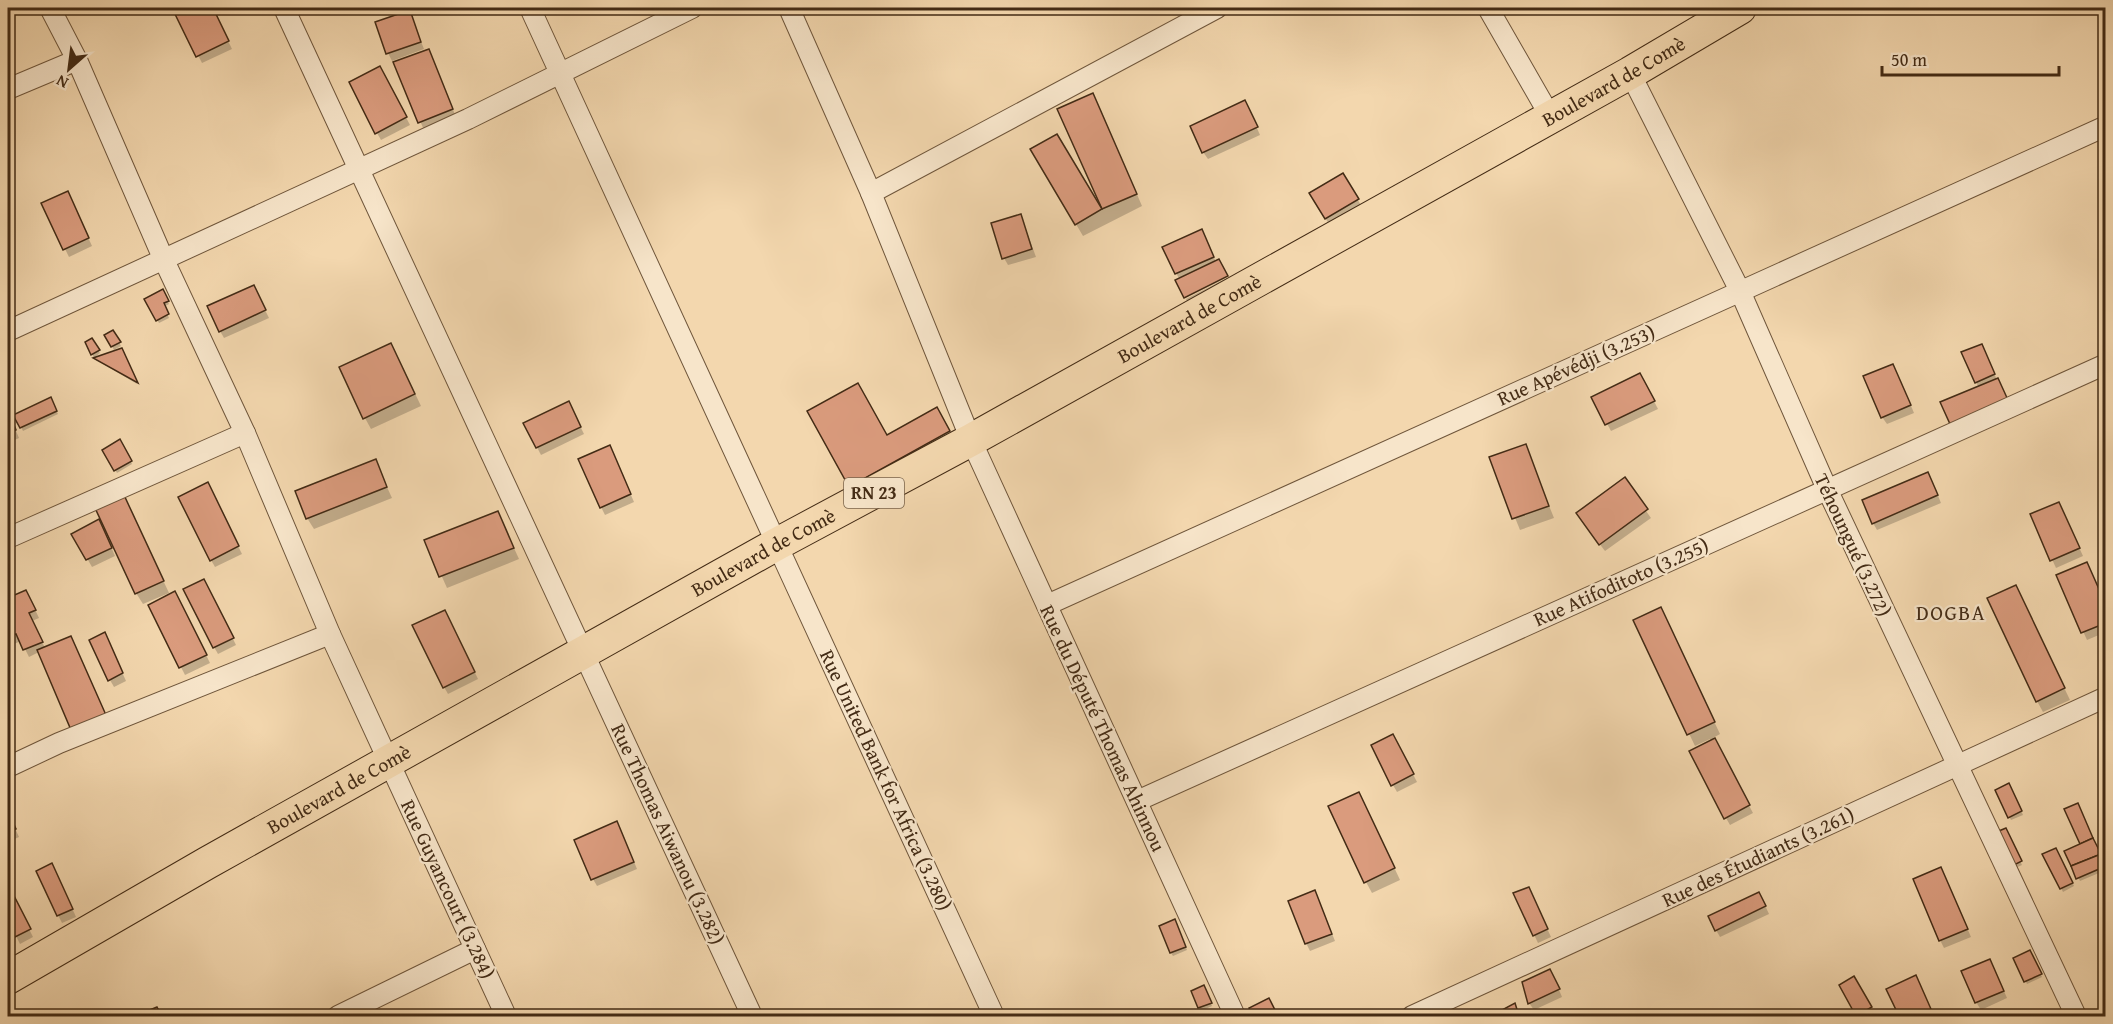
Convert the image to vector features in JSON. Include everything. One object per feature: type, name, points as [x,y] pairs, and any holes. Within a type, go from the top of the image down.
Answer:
[{"type":"main road","name":"Boulevard de Comè","points":[[8,978],[389,760],[777,544],[971,440],[1630,73],[1740,8]]},
{"type":"street","name":"Rue Guyancourt (3.284)","points":[[50,8],[77,60],[163,258],[245,433],[330,634],[506,1017]]},
{"type":"street","name":"Rue Thomas Aiwanou (3.282)","points":[[284,8],[752,1017]]},
{"type":"street","name":"Rue United Bank for Africa (3.280)","points":[[530,8],[561,71],[994,1017]]},
{"type":"street","points":[[8,331],[163,258],[361,170],[692,8]]},
{"type":"street","name":"Rue du Député Thomas Ahinnou","points":[[789,8],[871,192],[971,440],[1235,1017]]},
{"type":"street","points":[[871,192],[1217,8]]},
{"type":"street","points":[[1488,8],[1550,116]]},
{"type":"street","points":[[8,89],[77,60]]},
{"type":"street","name":"Téhoungué (3.272)","points":[[1630,73],[1740,291],[1827,489],[2076,1017]]},
{"type":"street","name":"Rue Apévédji (3.253)","points":[[1047,605],[2106,126]]},
{"type":"street","name":"Rue Atifoditoto (3.255)","points":[[1137,801],[2106,364]]},
{"type":"street","points":[[8,538],[245,433]]},
{"type":"street","points":[[8,767],[59,743],[330,634]]},
{"type":"street","name":"Rue des Étudiants (3.261)","points":[[1412,1017],[2106,697]]},
{"type":"street","points":[[338,1017],[475,949]]},
{"type":"building","points":[[172,8],[213,8],[229,41],[196,57]]},
{"type":"building","points":[[410,10],[421,42],[386,54],[375,22]]},
{"type":"building","points":[[429,49],[453,109],[418,123],[393,62]]},
{"type":"building","points":[[380,66],[407,117],[375,134],[349,82]]},
{"type":"building","points":[[1093,93],[1137,194],[1102,209],[1057,109]]},
{"type":"building","points":[[1245,100],[1258,127],[1202,153],[1190,126]]},
{"type":"building","points":[[1057,134],[1102,209],[1075,225],[1030,149]]},
{"type":"building","points":[[1343,173],[1359,199],[1325,219],[1309,193]]},
{"type":"building","points":[[68,191],[89,238],[63,250],[41,203]]},
{"type":"building","points":[[1021,214],[1032,249],[1002,259],[991,223]]},
{"type":"building","points":[[1202,229],[1214,257],[1175,274],[1162,247]]},
{"type":"building","points":[[1219,259],[1228,276],[1184,298],[1175,280]]},
{"type":"building","points":[[254,285],[266,310],[219,332],[207,306]]},
{"type":"building","points":[[163,289],[169,301],[164,303],[169,314],[156,321],[144,299]]},
{"type":"building","points":[[113,330],[121,342],[111,347],[104,335]]},
{"type":"building","points":[[92,338],[100,350],[91,355],[85,342]]},
{"type":"building","points":[[391,343],[415,394],[363,419],[339,367]]},
{"type":"building","points":[[1982,344],[1995,374],[1975,383],[1961,352]]},
{"type":"building","points":[[122,348],[138,383],[93,358]]},
{"type":"building","points":[[1893,364],[1911,405],[1881,418],[1863,376]]},
{"type":"building","points":[[1640,373],[1655,401],[1605,425],[1591,397]]},
{"type":"building","points":[[1998,378],[2008,400],[1950,424],[1940,402]]},
{"type":"building","points":[[858,383],[887,435],[937,407],[950,431],[849,487],[807,411]]},
{"type":"building","points":[[51,397],[57,411],[20,428],[13,415]]},
{"type":"building","points":[[569,401],[581,427],[536,448],[523,423]]},
{"type":"building","points":[[8,410],[16,430],[8,434]]},
{"type":"building","points":[[120,439],[132,461],[114,471],[102,450]]},
{"type":"building","points":[[1526,444],[1549,506],[1512,519],[1489,457]]},
{"type":"building","points":[[610,445],[631,494],[600,508],[578,459]]},
{"type":"building","points":[[376,459],[387,487],[306,519],[295,491]]},
{"type":"building","points":[[1928,472],[1938,495],[1872,524],[1862,500]]},
{"type":"building","points":[[1625,477],[1648,509],[1599,545],[1576,513]]},
{"type":"building","points":[[208,482],[239,546],[210,561],[178,497]]},
{"type":"building","points":[[124,495],[164,581],[135,594],[95,508]]},
{"type":"building","points":[[2059,502],[2080,548],[2050,561],[2030,514]]},
{"type":"building","points":[[498,511],[514,548],[439,577],[424,540]]},
{"type":"building","points":[[99,519],[112,548],[86,560],[71,534]]},
{"type":"building","points":[[2087,562],[2106,605],[2106,623],[2081,633],[2056,575]]},
{"type":"building","points":[[204,579],[234,638],[213,648],[183,589]]},
{"type":"building","points":[[2016,585],[2065,688],[2036,702],[1987,598]]},
{"type":"building","points":[[26,590],[36,610],[29,613],[43,642],[23,650],[16,634],[8,636],[8,591],[10,597]]},
{"type":"building","points":[[175,591],[207,655],[179,668],[148,605]]},
{"type":"building","points":[[1661,607],[1715,722],[1687,735],[1633,620]]},
{"type":"building","points":[[445,610],[475,672],[443,688],[412,625]]},
{"type":"building","points":[[105,632],[123,673],[108,681],[89,640]]},
{"type":"building","points":[[71,636],[106,715],[71,730],[37,650]]},
{"type":"building","points":[[1393,734],[1414,774],[1391,786],[1371,745]]},
{"type":"building","points":[[1715,738],[1750,805],[1724,819],[1689,751]]},
{"type":"building","points":[[2009,783],[2022,811],[2008,818],[1995,790]]},
{"type":"building","points":[[1359,792],[1395,868],[1364,883],[1328,806]]},
{"type":"building","points":[[2078,803],[2093,838],[2080,844],[2064,809]]},
{"type":"building","points":[[8,811],[16,829],[8,833]]},
{"type":"building","points":[[617,821],[634,862],[591,880],[574,840]]},
{"type":"building","points":[[2006,828],[2022,861],[2010,867],[1994,833]]},
{"type":"building","points":[[2093,838],[2101,854],[2071,866],[2064,851]]},
{"type":"building","points":[[2056,848],[2073,883],[2060,889],[2042,854]]},
{"type":"building","points":[[2101,854],[2106,866],[2076,879],[2071,866]]},
{"type":"building","points":[[52,863],[73,909],[57,916],[36,871]]},
{"type":"building","points":[[1941,867],[1968,929],[1939,941],[1913,879]]},
{"type":"building","points":[[8,884],[31,929],[15,937],[8,923]]},
{"type":"building","points":[[1529,887],[1548,929],[1533,936],[1513,893]]},
{"type":"building","points":[[1315,890],[1332,934],[1305,944],[1288,901]]},
{"type":"building","points":[[1759,892],[1766,906],[1715,931],[1708,916]]},
{"type":"building","points":[[1175,919],[1186,947],[1170,953],[1159,926]]},
{"type":"building","points":[[2030,950],[2042,974],[2024,982],[2013,958]]},
{"type":"building","points":[[1990,959],[2004,991],[1975,1003],[1961,971]]},
{"type":"building","points":[[1550,969],[1560,989],[1528,1004],[1522,982]]},
{"type":"building","points":[[1916,975],[1931,1009],[1915,1016],[1899,1016],[1886,989]]},
{"type":"building","points":[[1854,976],[1872,1007],[1856,1016],[1839,985]]},
{"type":"building","points":[[1204,985],[1212,1003],[1198,1008],[1191,991]]},
{"type":"building","points":[[1269,998],[1278,1016],[1253,1016],[1249,1008]]},
{"type":"building","points":[[1515,1003],[1519,1016],[1503,1016],[1500,1011]]},
{"type":"building","points":[[157,1007],[162,1016],[135,1016]]},
{"type":"district","name":"DOGBA","points":[[1951,613]]}]
